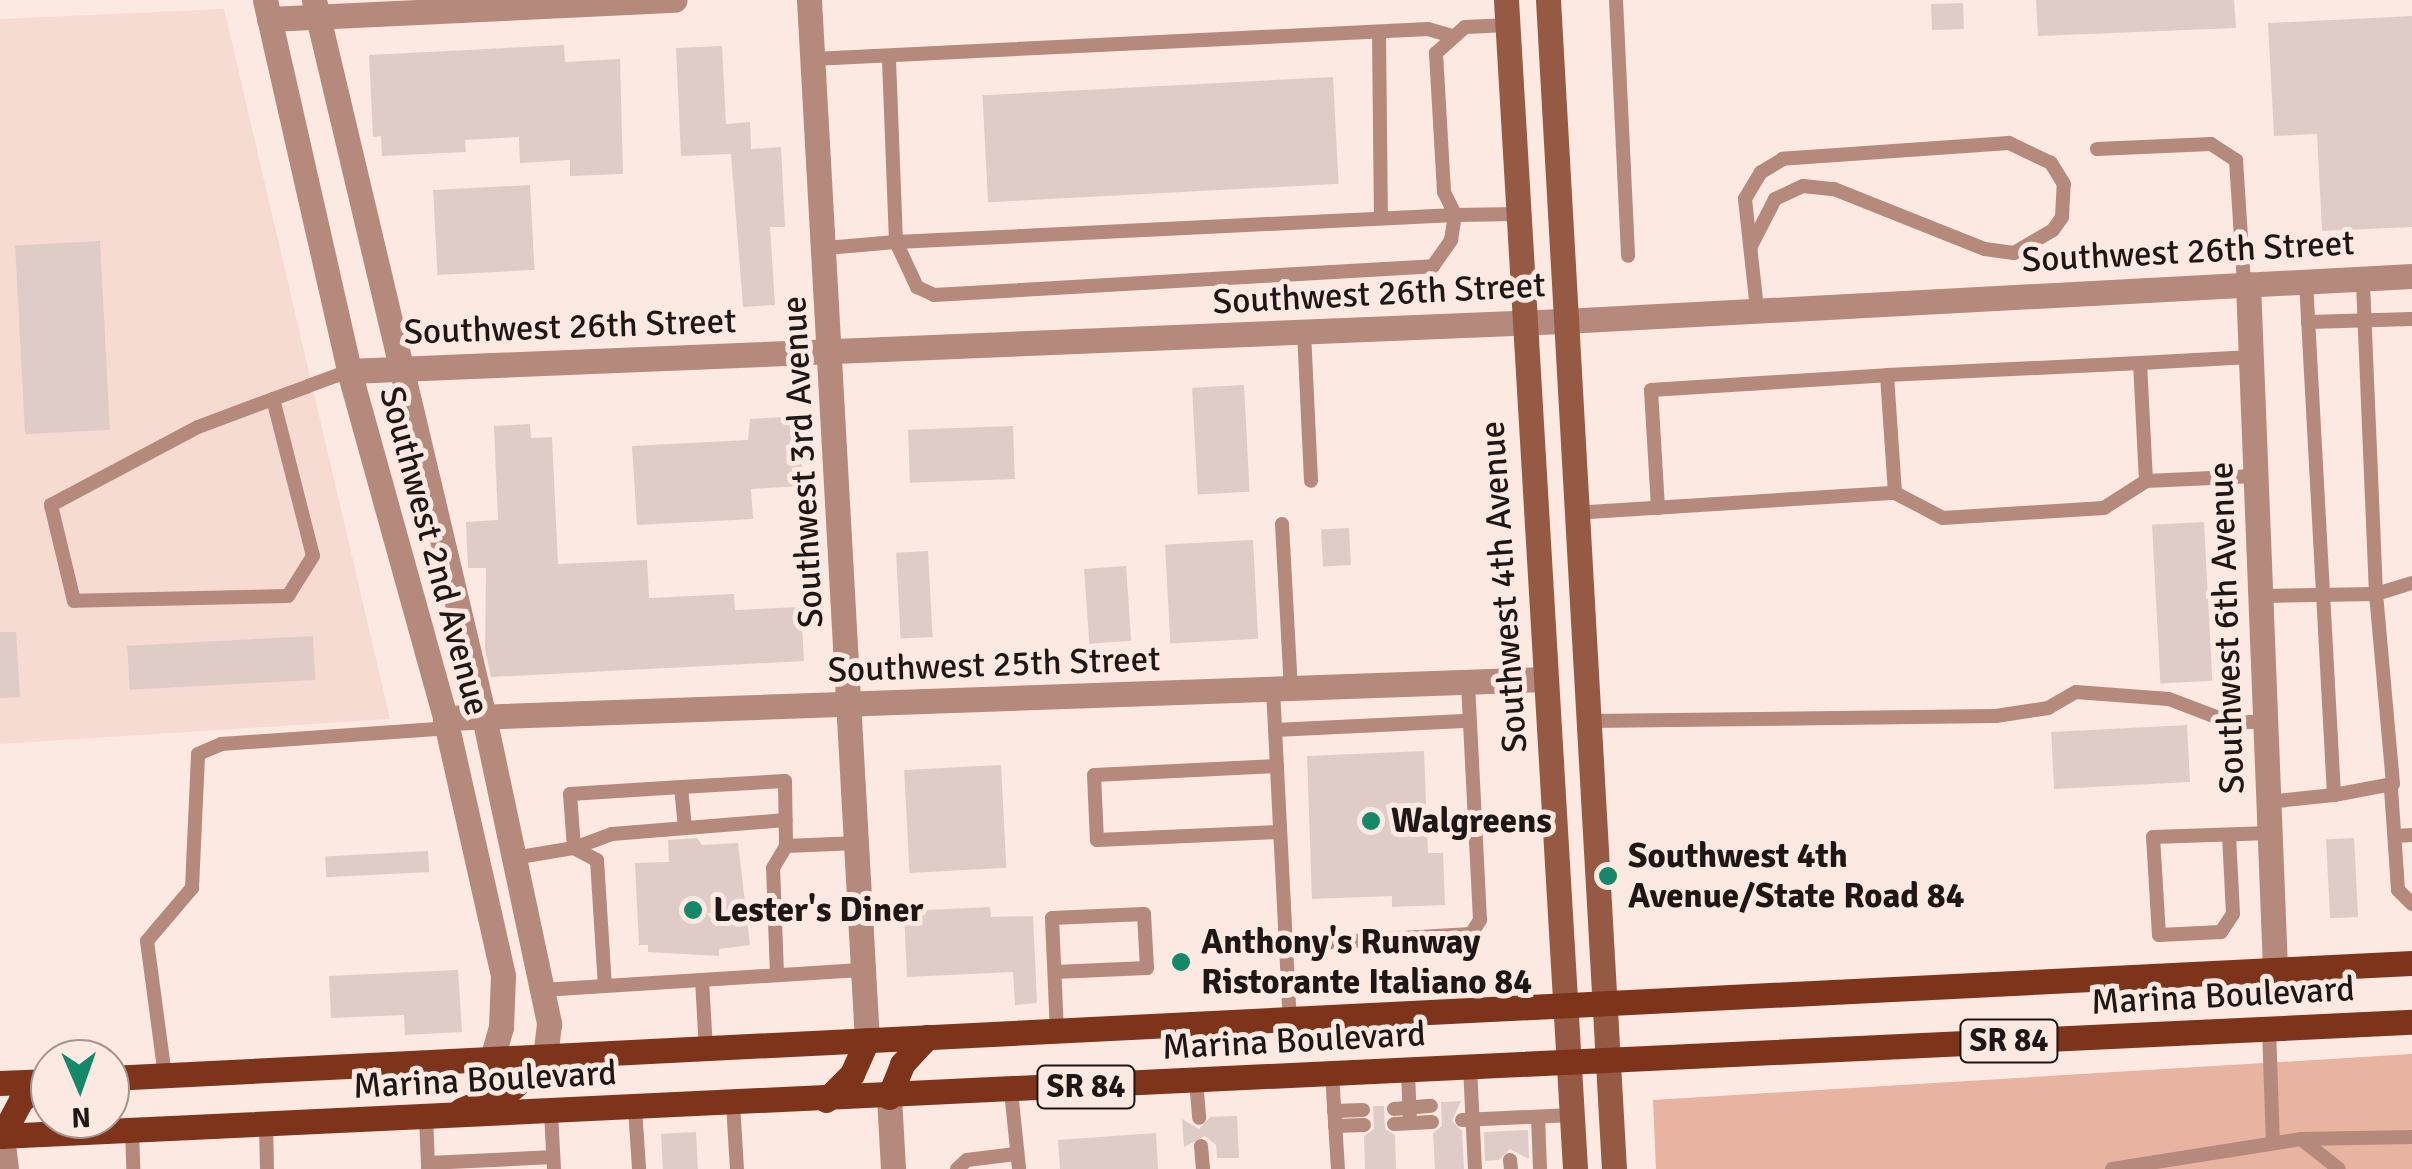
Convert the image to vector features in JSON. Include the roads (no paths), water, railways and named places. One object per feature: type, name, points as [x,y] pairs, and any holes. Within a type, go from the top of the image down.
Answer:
[{"type":"main road","name":"Marina Boulevard","points":[[130,1077],[2412,964]]},
{"type":"main road","name":"Marina Boulevard","points":[[1,1136],[826,1100],[2412,1022]]},
{"type":"main road","points":[[889,1097],[892,1079],[927,1037]]},
{"type":"main road","points":[[826,1100],[852,1074],[867,1040]]},
{"type":"main road","points":[[426,1118],[512,1089],[544,1058]]},
{"type":"main road","points":[[0,1083],[30,1082]]},
{"type":"main road","points":[[1,1136],[21,1100],[30,1094]]},
{"type":"street","points":[[267,10],[675,0]]},
{"type":"street","name":"Southwest 3rd Avenue","points":[[810,0],[853,705],[867,1040]]},
{"type":"street","name":"Southwest 4th Avenue","points":[[1548,0],[1614,1169]]},
{"type":"street","name":"Southwest 2nd Avenue","points":[[316,9],[484,717],[550,1028],[544,1058]]},
{"type":"street","name":"Southwest 2nd Avenue","points":[[267,10],[349,371],[446,723],[503,976],[501,1027],[491,1062]]},
{"type":"street","name":"Southwest 4th Avenue","points":[[1507,13],[1576,1169]]},
{"type":"street","name":"Southwest 26th Street","points":[[349,371],[1523,323],[2412,276]]},
{"type":"street","name":"Southwest 6th Avenue","points":[[2246,284],[2275,969]]},
{"type":"street","name":"Southwest 25th Street","points":[[446,723],[484,717],[1545,679]]},
{"type":"street","points":[[889,1097],[893,1169]]},
{"type":"street","points":[[1,1136],[6,1169]]},
{"type":"lane","points":[[1616,0],[1628,256]]},
{"type":"lane","points":[[889,56],[896,242],[917,288],[934,294],[1433,266],[1451,240],[1455,215],[1444,192],[1436,53],[1465,28],[1507,13]]},
{"type":"lane","points":[[813,59],[1428,30],[1453,36]]},
{"type":"lane","points":[[1380,33],[1380,218]]},
{"type":"lane","points":[[1750,246],[1776,199],[1802,186],[1834,189],[1950,236],[2014,254],[2053,230],[2062,216],[2064,184],[2051,163],[2009,144],[1783,160],[1761,172],[1746,199],[1750,246],[1757,310]]},
{"type":"lane","points":[[2097,149],[2211,144],[2236,160],[2246,284]]},
{"type":"lane","points":[[826,248],[1517,214]]},
{"type":"lane","points":[[2363,278],[2376,594],[2388,677],[2390,789],[2398,890],[2412,904]]},
{"type":"lane","points":[[2306,281],[2319,594],[2334,796]]},
{"type":"lane","points":[[2308,322],[2412,319]]},
{"type":"lane","points":[[1304,332],[1310,481]]},
{"type":"lane","points":[[1658,508],[1651,390],[1887,374],[2251,357]]},
{"type":"lane","points":[[2140,363],[2146,481]]},
{"type":"lane","points":[[273,399],[313,556],[288,596],[74,602],[51,505],[198,426],[349,371]]},
{"type":"lane","points":[[1887,374],[1895,493]]},
{"type":"lane","points":[[1574,513],[1895,493],[1943,518],[2104,508],[2146,481],[2256,476]]},
{"type":"lane","points":[[1282,524],[1282,689],[1275,730],[1290,1021]]},
{"type":"lane","points":[[2260,596],[2376,594],[2412,583]]},
{"type":"lane","points":[[1286,944],[1471,934],[1480,920],[1468,682]]},
{"type":"lane","points":[[1589,720],[1996,716],[2048,708],[2076,692],[2168,699],[2232,723],[2265,720]]},
{"type":"lane","points":[[1275,730],[1470,721]]},
{"type":"lane","points":[[165,1076],[147,941],[192,888],[198,754],[221,744],[446,723]]},
{"type":"lane","points":[[1277,766],[1094,775],[1097,840],[1280,832]]},
{"type":"lane","points":[[574,848],[570,794],[785,781],[786,846],[773,868],[777,976]]},
{"type":"lane","points":[[681,788],[684,828]]},
{"type":"lane","points":[[2268,802],[2390,789]]},
{"type":"lane","points":[[514,858],[574,848],[612,834],[785,820]]},
{"type":"lane","points":[[2230,835],[2233,914],[2221,932],[2159,935],[2154,837],[2270,833]]},
{"type":"lane","points":[[2395,836],[2412,835]]},
{"type":"lane","points":[[786,846],[859,843]]},
{"type":"lane","points":[[574,848],[597,860],[605,986]]},
{"type":"lane","points":[[1055,972],[1147,968],[1144,914],[1052,918],[1057,1032]]},
{"type":"lane","points":[[542,990],[864,970]]},
{"type":"lane","points":[[702,980],[706,1050]]},
{"type":"lane","points":[[2269,1029],[2273,1142]]},
{"type":"lane","points":[[1470,1067],[1467,1113],[1476,1169]]},
{"type":"lane","points":[[1408,1070],[1402,1116],[1431,1114]]},
{"type":"lane","points":[[1332,1074],[1338,1169]]},
{"type":"lane","points":[[1196,1082],[1199,1118]]},
{"type":"lane","points":[[957,1169],[967,1160],[1018,1161],[1011,1091]]},
{"type":"lane","points":[[732,1104],[737,1169]]},
{"type":"lane","points":[[635,1108],[640,1169]]},
{"type":"lane","points":[[426,1118],[428,1166],[554,1163],[551,1112]]},
{"type":"lane","points":[[1467,1113],[1508,1125],[1538,1117],[1572,1115]]},
{"type":"lane","points":[[1334,1119],[1364,1117]]},
{"type":"lane","points":[[1538,1117],[1540,1169]]},
{"type":"lane","points":[[266,1125],[268,1169]]},
{"type":"lane","points":[[132,1130],[133,1169]]},
{"type":"lane","points":[[2112,1169],[2301,1139],[2412,1137]]},
{"type":"lane","points":[[2301,1139],[2339,1169]]},
{"type":"lane","points":[[1201,1146],[1203,1169]]},
{"type":"place","name":"Walgreens","points":[[1371,821]]},
{"type":"place","name":"Southwest 4th Avenue/State Road 84","points":[[1608,876]]},
{"type":"place","name":"Lester's Diner","points":[[693,910]]},
{"type":"place","name":"Anthony's Runway Ristorante Italiano 84","points":[[1181,962]]}]
